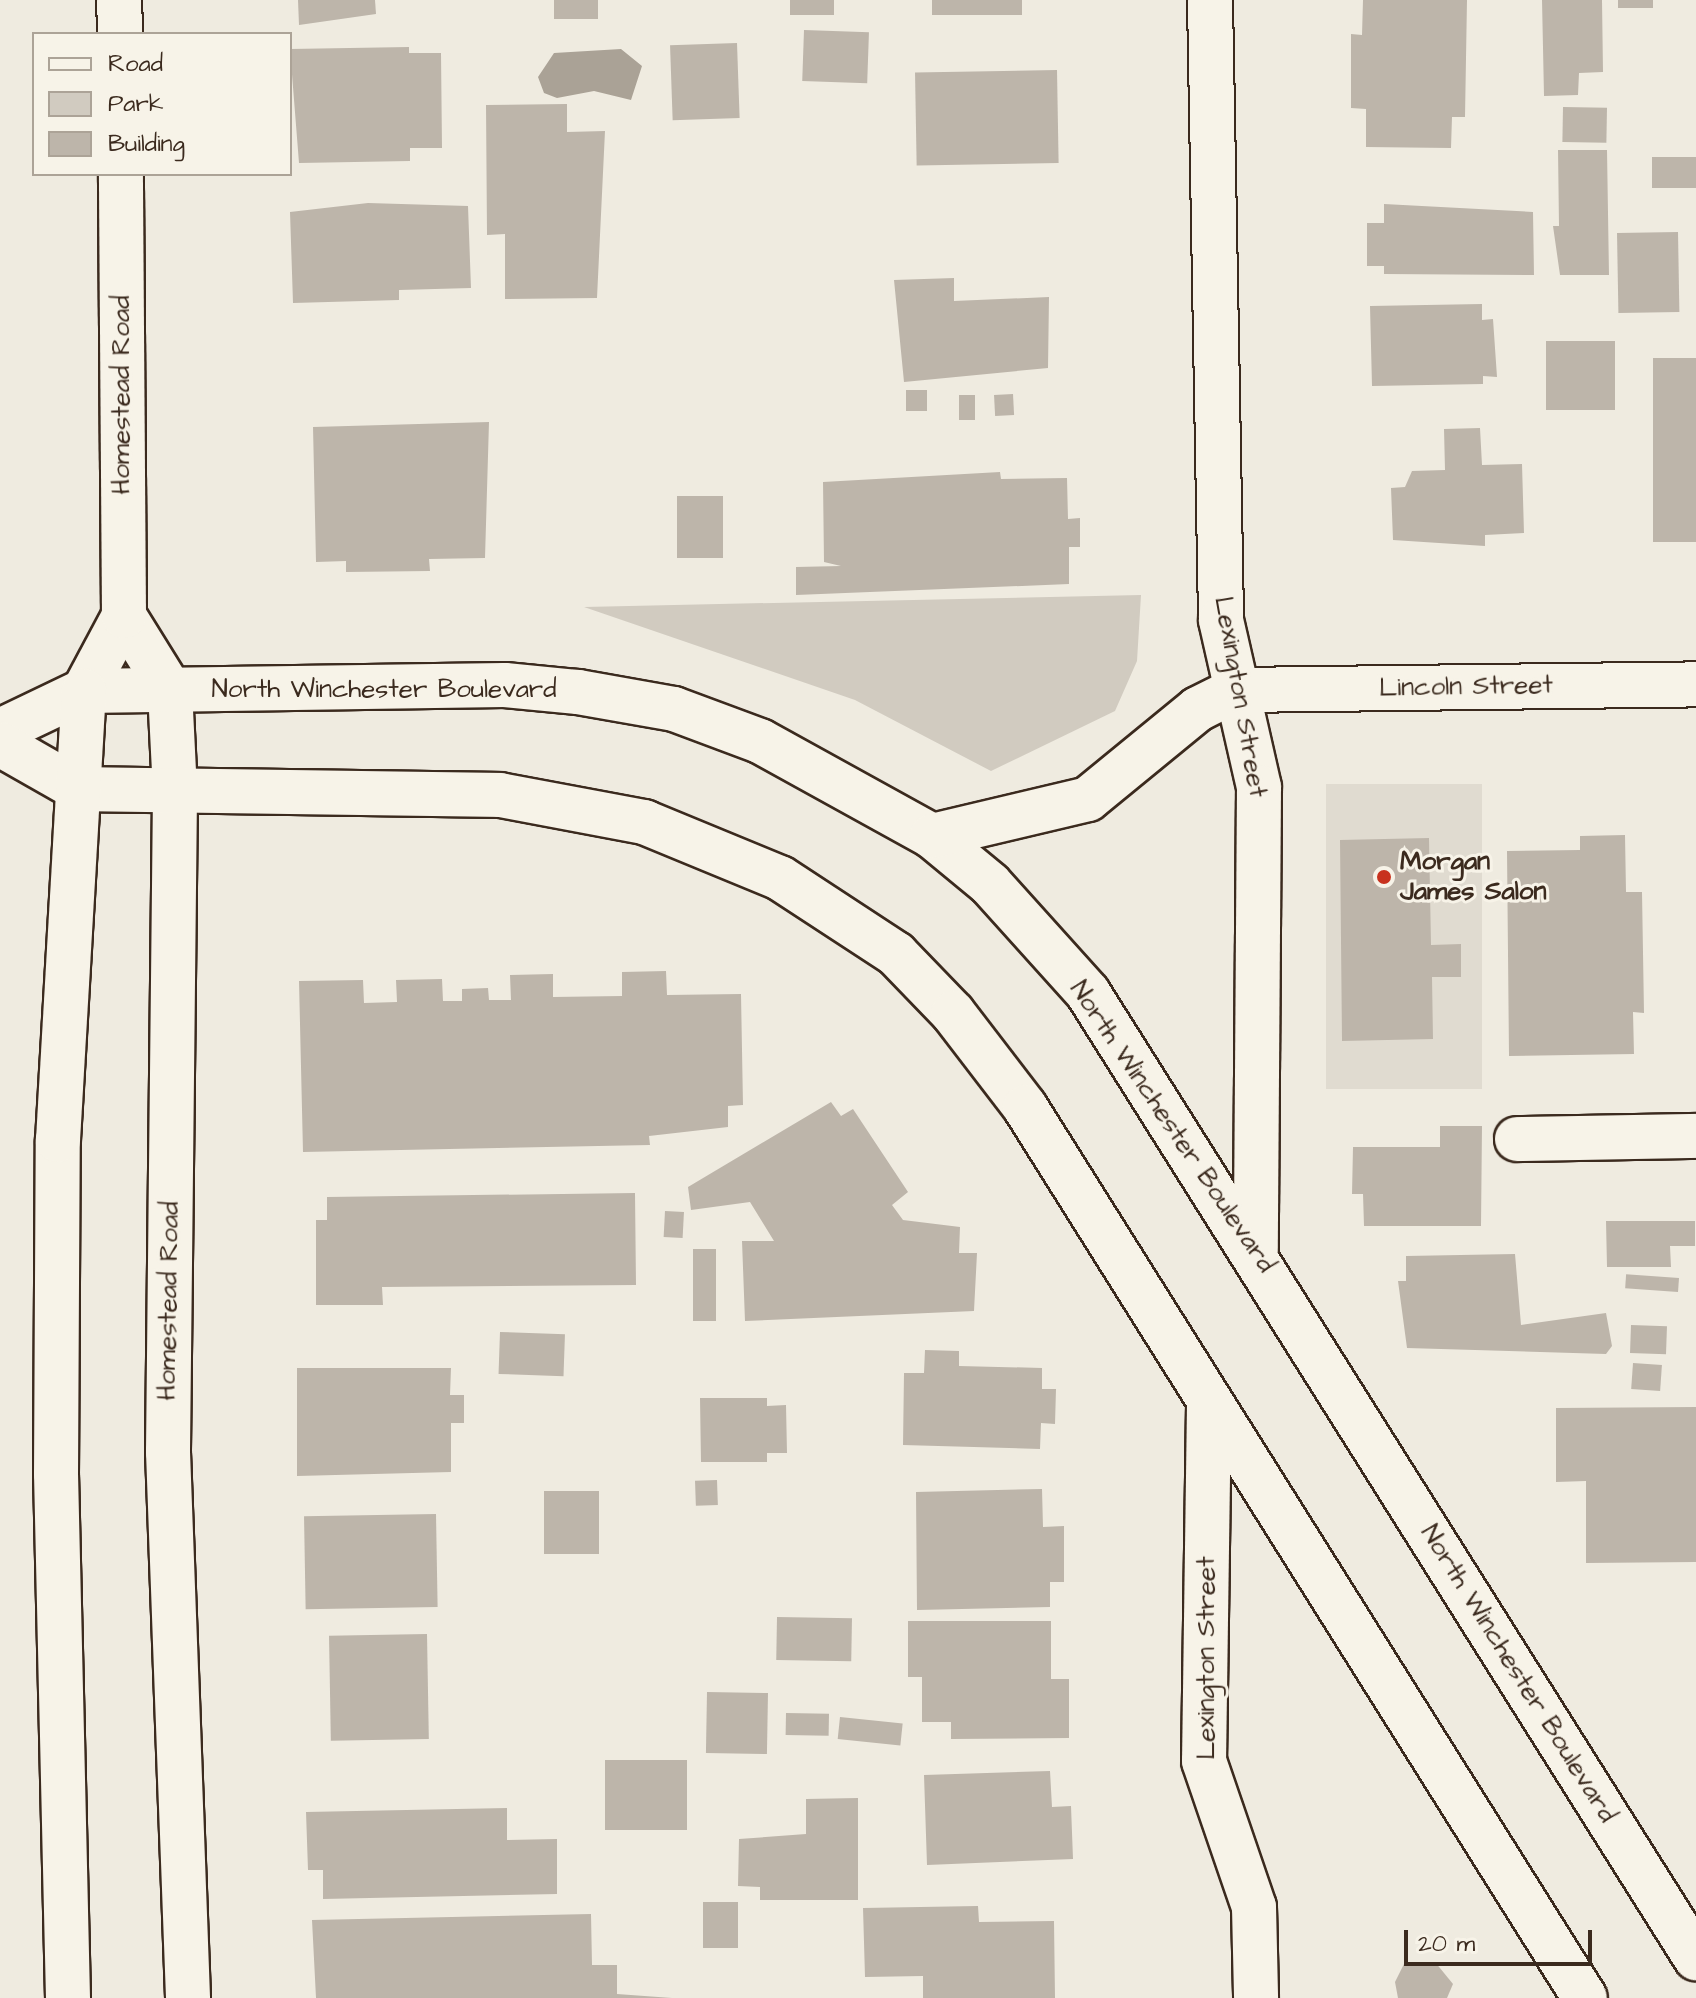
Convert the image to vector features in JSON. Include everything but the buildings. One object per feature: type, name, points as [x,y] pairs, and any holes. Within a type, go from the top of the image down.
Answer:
[{"type":"main road","points":[[119,0],[120,32]]},
{"type":"main road","name":"Lexington Street","points":[[1210,0],[1221,620],[1259,787],[1256,1251]]},
{"type":"main road","name":"Homestead Road","points":[[68,1998],[56,1474],[58,1156],[84,691],[124,616],[121,176]]},
{"type":"main road","name":"Homestead Road","points":[[124,616],[170,690],[175,793],[168,1452],[188,1998]]},
{"type":"main road","name":"Lincoln Street","points":[[1236,690],[1696,684]]},
{"type":"main road","name":"North Winchester Boulevard","points":[[170,690],[505,685],[674,709],[760,741],[932,836],[990,884],[1088,993],[1256,1251],[1696,1958]]},
{"type":"main road","points":[[0,731],[84,691],[170,690]]},
{"type":"main road","points":[[932,836],[1088,799],[1198,709],[1236,690]]},
{"type":"main road","points":[[0,744],[79,789],[175,793],[500,795],[644,822],[780,878],[896,954],[953,1013],[1025,1107],[1209,1405],[1585,1998]]},
{"type":"main road","points":[[1517,1139],[1696,1136]]},
{"type":"main road","name":"Lexington Street","points":[[1209,1405],[1204,1761],[1254,1907],[1256,1998]]},
{"type":"shaded area","points":[[621,49],[642,66],[631,100],[594,91],[557,98],[544,93],[538,77],[554,53]]},
{"type":"shaded area","points":[[1326,784],[1482,784],[1482,1089],[1326,1089]]},
{"type":"green space","points":[[1141,595],[1137,661],[1115,711],[991,771],[855,700],[584,607]]},
{"type":"place","name":"Morgan James Salon","points":[[1384,877]]}]
